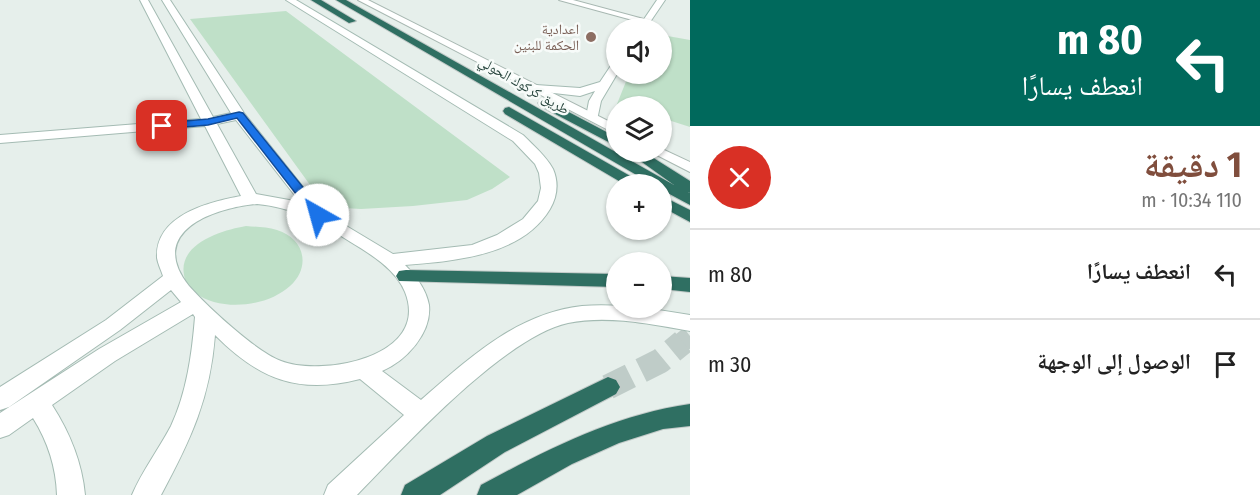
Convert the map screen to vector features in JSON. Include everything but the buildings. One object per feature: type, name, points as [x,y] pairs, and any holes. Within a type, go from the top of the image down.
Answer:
[{"type":"highway","points":[[315,0],[359,25],[336,29]]},
{"type":"highway","name":"طريق كركوك الحولي","points":[[340,0],[690,200]]},
{"type":"highway","points":[[387,28],[419,37],[606,137]]},
{"type":"highway","name":"طريق كركوك الحولي","points":[[396,45],[617,174]]},
{"type":"highway","points":[[650,162],[690,188]]},
{"type":"highway","points":[[672,207],[690,217]]},
{"type":"highway","points":[[406,276],[606,281]]},
{"type":"highway","points":[[672,284],[690,285]]},
{"type":"highway","points":[[415,495],[496,444],[608,387]]},
{"type":"highway","points":[[491,495],[554,460],[621,428],[661,418],[690,415]]},
{"type":"main road","points":[[144,0],[251,199]]},
{"type":"main road","points":[[166,0],[239,115],[318,215]]},
{"type":"main road","points":[[290,0],[518,138],[535,154],[547,174],[548,195],[537,216],[513,235],[477,249],[391,260]]},
{"type":"main road","points":[[362,0],[606,125]]},
{"type":"main road","points":[[563,0],[621,18]]},
{"type":"main road","points":[[649,18],[661,0]]},
{"type":"main road","points":[[592,117],[595,101],[606,81]]},
{"type":"main road","points":[[536,88],[580,92],[604,84]]},
{"type":"main road","points":[[0,139],[208,122],[239,115]]},
{"type":"main road","points":[[672,159],[690,168]]},
{"type":"main road","points":[[251,199],[284,201],[318,215],[391,260],[413,286],[418,303],[417,320],[413,332],[396,352],[363,369],[319,376],[276,369],[258,361],[200,310],[173,278],[167,254],[168,244],[179,226],[194,214],[214,206],[251,199]]},
{"type":"main road","points":[[0,400],[112,325],[173,278]]},
{"type":"main road","points":[[0,427],[107,355],[200,310]]},
{"type":"main road","points":[[146,495],[184,422],[200,371],[200,310]]},
{"type":"main road","points":[[338,495],[420,413],[517,335],[567,316],[596,313],[626,313],[690,323]]},
{"type":"main road","points":[[363,369],[420,413]]},
{"type":"main road","points":[[36,404],[51,424],[63,449],[71,479],[71,495]]},
{"type":"green space","points":[[286,11],[510,177],[492,189],[467,200],[361,209],[326,207],[190,19]]},
{"type":"green space","points":[[672,37],[690,40],[690,127],[672,121],[672,96],[620,96],[625,84],[672,84]]},
{"type":"green space","points":[[246,226],[277,230],[294,240],[302,254],[301,270],[297,279],[269,299],[244,304],[218,303],[193,291],[184,275],[184,264],[188,254],[204,240]]},
{"type":"tunnel","points":[[681,343],[690,336]]},
{"type":"tunnel","points":[[608,387],[660,361],[683,342]]},
{"type":"place","name":"اعدادية الحكمة للبنين","points":[[591,37]]},
{"type":"route","points":[[162,126],[208,122],[239,115],[318,215]]}]
